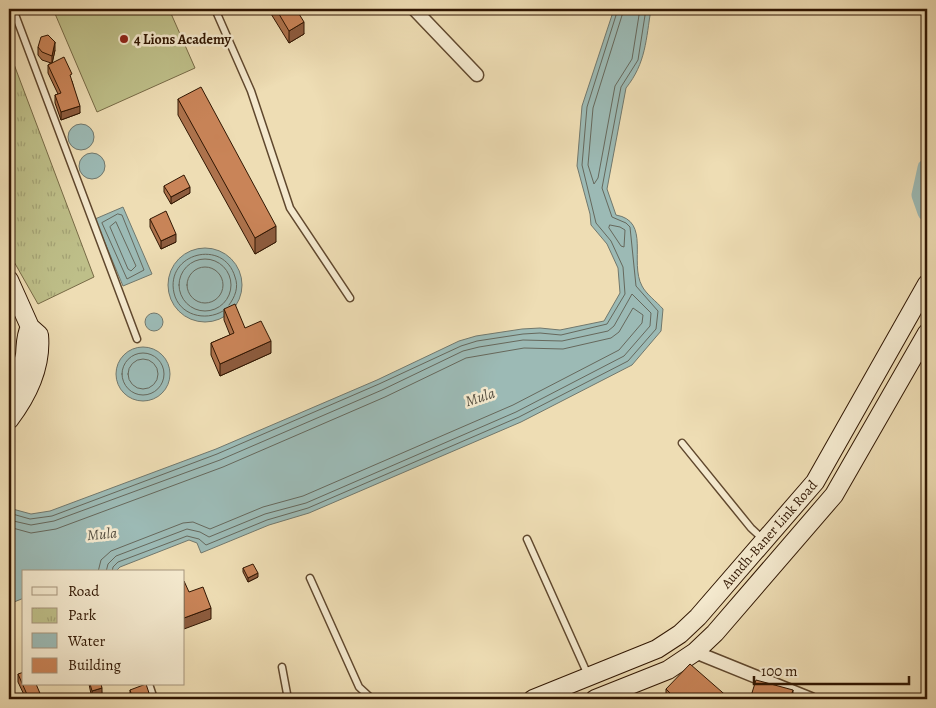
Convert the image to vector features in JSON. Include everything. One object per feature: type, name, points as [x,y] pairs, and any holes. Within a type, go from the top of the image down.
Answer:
[{"type":"main road","points":[[9,280],[30,327],[39,335],[38,358],[29,388],[9,420]]},
{"type":"main road","name":"Aundh-Baner Link Road","points":[[532,699],[658,649],[680,634],[765,541],[815,482],[927,284]]},
{"type":"main road","points":[[9,397],[21,370],[25,337],[30,327]]},
{"type":"main road","name":"Aundh-Baner Link Road","points":[[595,699],[668,670],[695,652],[715,633],[834,495],[927,333]]},
{"type":"main road","points":[[680,634],[695,652]]},
{"type":"street","points":[[414,9],[477,75]]},
{"type":"street","points":[[695,652],[811,699]]},
{"type":"lane","points":[[13,9],[137,339]]},
{"type":"lane","points":[[215,9],[251,91],[290,208],[350,298]]},
{"type":"lane","points":[[682,442],[751,528],[765,541]]},
{"type":"lane","points":[[527,539],[588,677]]},
{"type":"lane","points":[[310,578],[359,687],[372,699]]},
{"type":"lane","points":[[282,667],[288,699]]},
{"type":"lane","points":[[150,686],[154,699]]},
{"type":"green space","name":"4 Lions Academy","points":[[53,9],[169,9],[195,68],[97,112]]},
{"type":"green space","points":[[9,51],[94,277],[38,304],[9,253]]},
{"type":"water","name":"Mula","points":[[614,9],[651,9],[641,60],[633,79],[626,88],[607,189],[616,215],[627,219],[633,225],[637,244],[637,266],[642,286],[663,309],[661,331],[632,365],[521,422],[309,513],[269,525],[201,553],[197,543],[189,540],[120,567],[117,570],[22,570],[22,599],[14,602],[9,601],[9,508],[31,514],[50,511],[216,449],[377,380],[459,341],[476,336],[522,329],[560,330],[604,321],[620,293],[618,268],[607,244],[591,225],[590,214],[577,166],[582,106]]},
{"type":"water","points":[[81,124],[90,128],[94,137],[90,146],[81,150],[72,146],[68,137],[72,128]]},
{"type":"water","points":[[92,153],[101,157],[105,166],[101,175],[92,179],[83,175],[79,166],[83,157]]},
{"type":"water","points":[[123,207],[152,274],[123,286],[95,219]]},
{"type":"water","points":[[205,248],[219,251],[231,259],[239,271],[242,285],[239,299],[231,311],[219,319],[205,322],[191,319],[179,311],[171,299],[168,285],[171,271],[179,259],[191,251]]},
{"type":"water","points":[[154,313],[160,316],[163,322],[160,328],[154,331],[148,328],[145,322],[148,316]]},
{"type":"water","points":[[143,347],[162,355],[170,374],[162,393],[143,401],[124,393],[116,374],[124,355]]},
{"type":"building","points":[[276,9],[296,9],[304,22],[289,31]]},
{"type":"building","points":[[48,35],[55,42],[52,56],[42,52],[38,47],[41,37]]},
{"type":"building","points":[[64,57],[72,74],[70,75],[80,106],[61,112],[55,95],[61,93],[48,65]]},
{"type":"building","points":[[201,87],[276,226],[255,238],[178,99]]},
{"type":"building","points":[[184,175],[190,187],[171,197],[164,186]]},
{"type":"building","points":[[166,211],[176,234],[161,241],[150,219]]},
{"type":"building","points":[[235,304],[245,328],[261,321],[271,341],[220,364],[211,343],[234,333],[224,309]]},
{"type":"building","points":[[253,564],[258,573],[248,578],[243,568]]},
{"type":"building","points":[[185,583],[189,592],[203,587],[211,608],[185,618]]},
{"type":"building","points":[[690,664],[730,699],[698,699],[695,696],[691,699],[665,699],[670,693],[666,689]]},
{"type":"building","points":[[22,673],[22,683],[18,674]]},
{"type":"building","points":[[756,680],[793,690],[790,699],[763,699],[751,696]]},
{"type":"building","points":[[23,686],[37,686],[42,698],[29,699]]},
{"type":"building","points":[[91,686],[102,686],[102,688],[92,691]]},
{"type":"building","points":[[147,686],[151,699],[133,699],[130,690]]},
{"type":"waterway","points":[[927,168],[921,195],[927,212]]},
{"type":"place","name":"4 Lions Academy","points":[[124,39]]}]
